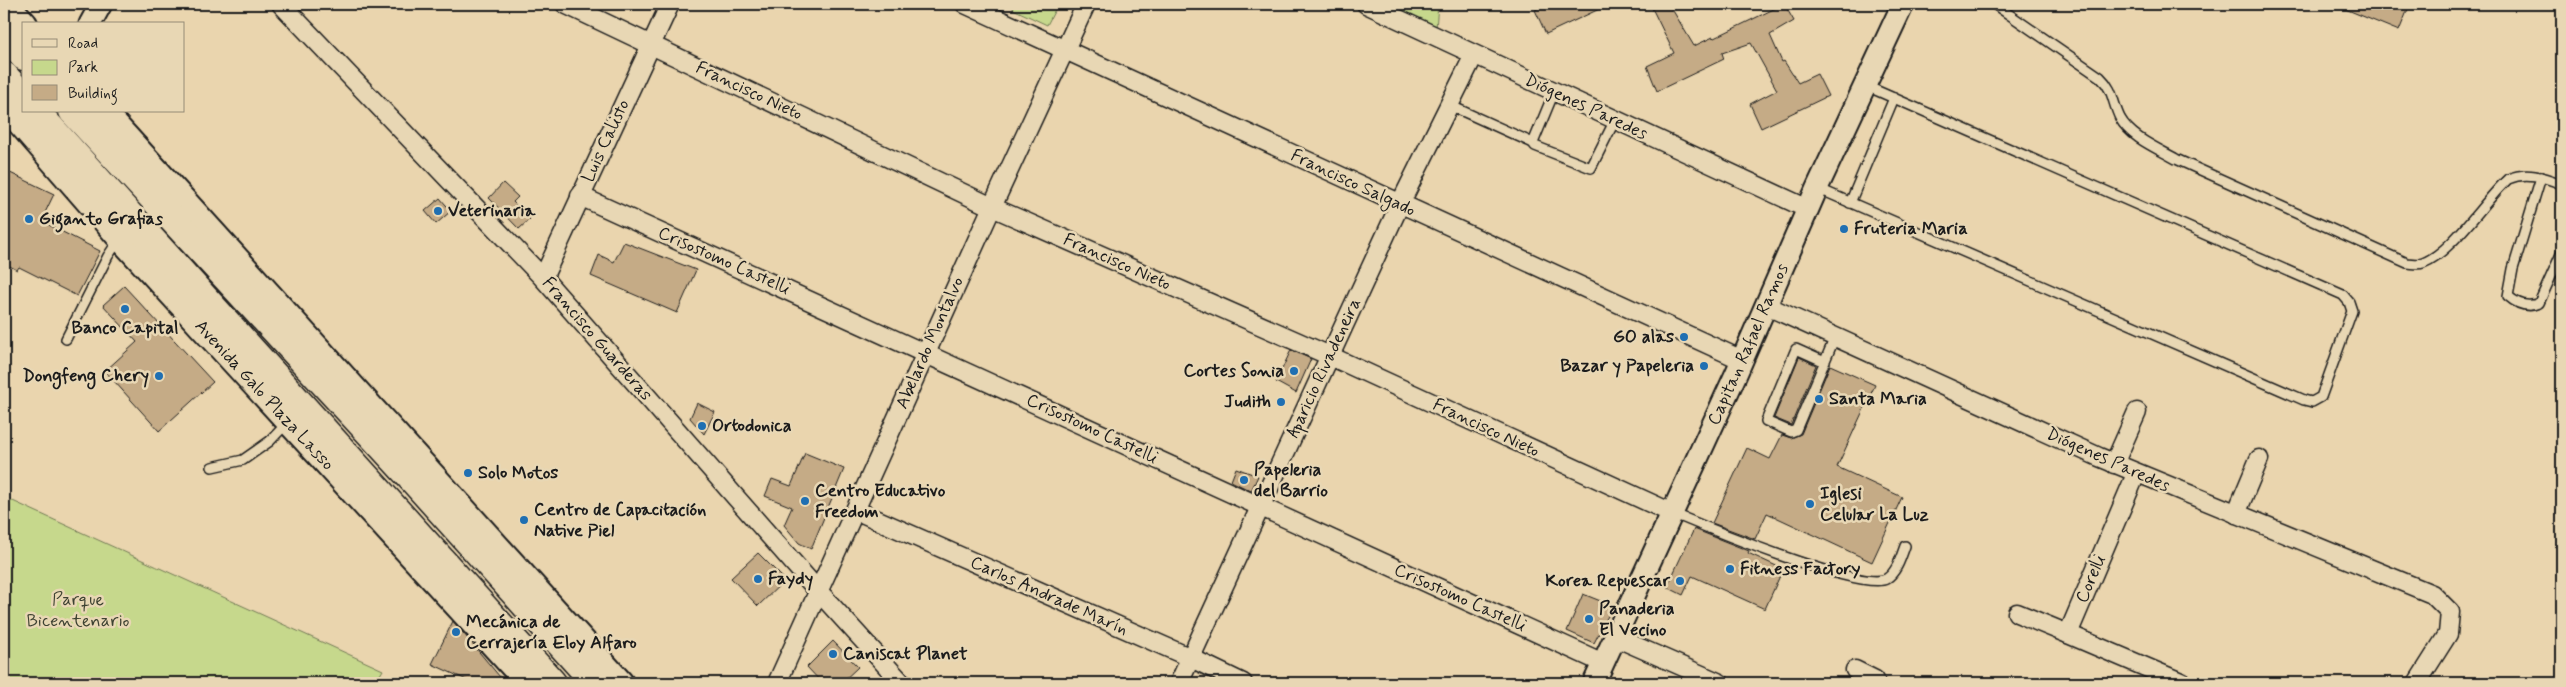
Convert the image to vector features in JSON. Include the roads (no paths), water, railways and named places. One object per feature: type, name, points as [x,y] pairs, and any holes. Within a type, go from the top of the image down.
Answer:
[{"type":"main road","points":[[8,4],[24,22]]},
{"type":"main road","points":[[4,34],[22,54]]},
{"type":"main road","name":"Avenida Galo Plaza Lasso","points":[[4,76],[22,100]]},
{"type":"main road","name":"Avenida Galo Plaza Lasso","points":[[4,105],[22,111]]},
{"type":"main road","points":[[74,112],[401,467],[596,683]]},
{"type":"main road","points":[[105,112],[621,683]]},
{"type":"main road","name":"Avenida Galo Plaza Lasso","points":[[33,114],[120,238],[528,683]]},
{"type":"main road","name":"Avenida Galo Plaza Lasso","points":[[33,114],[552,683]]},
{"type":"street","name":"Francisco Guarderas","points":[[282,4],[543,278],[819,592],[902,683]]},
{"type":"street","name":"Francisco Nieto","points":[[565,4],[992,207],[1330,356],[1672,513]]},
{"type":"street","name":"Luis Calisto","points":[[543,278],[670,4]]},
{"type":"street","name":"Francisco Salgado","points":[[965,4],[1742,360]]},
{"type":"street","name":"Abelardo Montalvo","points":[[777,683],[1086,4]]},
{"type":"street","name":"Diógenes Paredes","points":[[1366,4],[1808,209]]},
{"type":"street","name":"Capitan Rafael Ramos","points":[[1594,683],[1742,360],[1817,188],[1903,4]]},
{"type":"street","name":"Aparicio Rivadeneira","points":[[1179,683],[1400,204],[1474,55]]},
{"type":"street","name":"Crisostomo Castelli","points":[[580,196],[926,352],[1603,663]]},
{"type":"street","name":"Diógenes Paredes","points":[[1765,305],[2136,474],[2432,594],[2450,612],[2448,634],[2417,683]]},
{"type":"street","points":[[2114,464],[2137,412]]},
{"type":"street","points":[[2236,514],[2259,460]]},
{"type":"street","name":"Corelli","points":[[2068,634],[2136,474]]},
{"type":"street","name":"Carlos Andrade Marín","points":[[855,510],[1191,658],[1243,683]]},
{"type":"street","points":[[2016,613],[2183,683]]},
{"type":"street","points":[[1615,637],[1720,683]]},
{"type":"street","points":[[1855,670],[1875,680],[1876,683]]},
{"type":"lane","points":[[1994,4],[2100,77],[2110,87],[2121,119],[2135,135],[2149,144],[2176,159],[2407,263],[2421,264],[2432,258],[2453,240],[2508,179],[2518,175],[2541,177],[2562,184]]},
{"type":"lane","points":[[1817,188],[2304,400],[2312,402],[2321,397],[2352,311],[2349,302],[2343,295],[1864,85]]},
{"type":"lane","points":[[1533,143],[1554,92]]},
{"type":"lane","points":[[1850,203],[1894,98]]},
{"type":"lane","points":[[1450,105],[1533,143],[1544,150],[1591,168],[1615,120]]},
{"type":"lane","points":[[2541,177],[2513,269],[2508,296],[2525,306],[2539,303],[2562,252]]},
{"type":"lane","points":[[66,339],[108,256],[120,238]]},
{"type":"lane","points":[[1825,362],[1796,349],[1766,421],[1791,432],[1796,430],[1825,362],[1835,337]]},
{"type":"lane","points":[[212,467],[243,460],[270,441],[288,422]]},
{"type":"lane","points":[[1672,513],[1768,551],[1844,575],[1875,581],[1885,579],[1891,574],[1906,546]]},
{"type":"place","name":"Veterinaria","points":[[438,211]]},
{"type":"place","name":"Giganto Grafias","points":[[29,219]]},
{"type":"place","name":"Fruteria Maria","points":[[1844,229]]},
{"type":"place","name":"Banco Capital","points":[[125,309]]},
{"type":"place","name":"GO alas","points":[[1684,337]]},
{"type":"place","name":"Bazar y Papeleria","points":[[1704,366]]},
{"type":"place","name":"Cortes Sonia","points":[[1294,371]]},
{"type":"place","name":"Dongfeng Chery","points":[[159,376]]},
{"type":"place","name":"Santa Maria","points":[[1819,399]]},
{"type":"place","name":"Judith","points":[[1281,402]]},
{"type":"place","name":"Ortodonica","points":[[702,426]]},
{"type":"place","name":"Solo Motos","points":[[468,473]]},
{"type":"place","name":"Papeleria del Barrio","points":[[1244,480]]},
{"type":"place","name":"Centro Educativo Freedom","points":[[805,501]]},
{"type":"place","name":"Iglesi Celular La Luz","points":[[1810,504]]},
{"type":"place","name":"Centro de Capacitación Native Piel","points":[[524,520]]},
{"type":"place","name":"Fitness Factory","points":[[1730,569]]},
{"type":"place","name":"Faydy","points":[[758,579]]},
{"type":"place","name":"Korea Repuescar","points":[[1680,581]]},
{"type":"place","name":"Panaderia El Vecino","points":[[1589,619]]},
{"type":"place","name":"Mecánica de Cerrajería Eloy Alfaro","points":[[456,632]]},
{"type":"place","name":"Caniscat Planet","points":[[833,654]]},
{"type":"park label","name":"Parque Bicentenario","points":[[78,610]]}]
